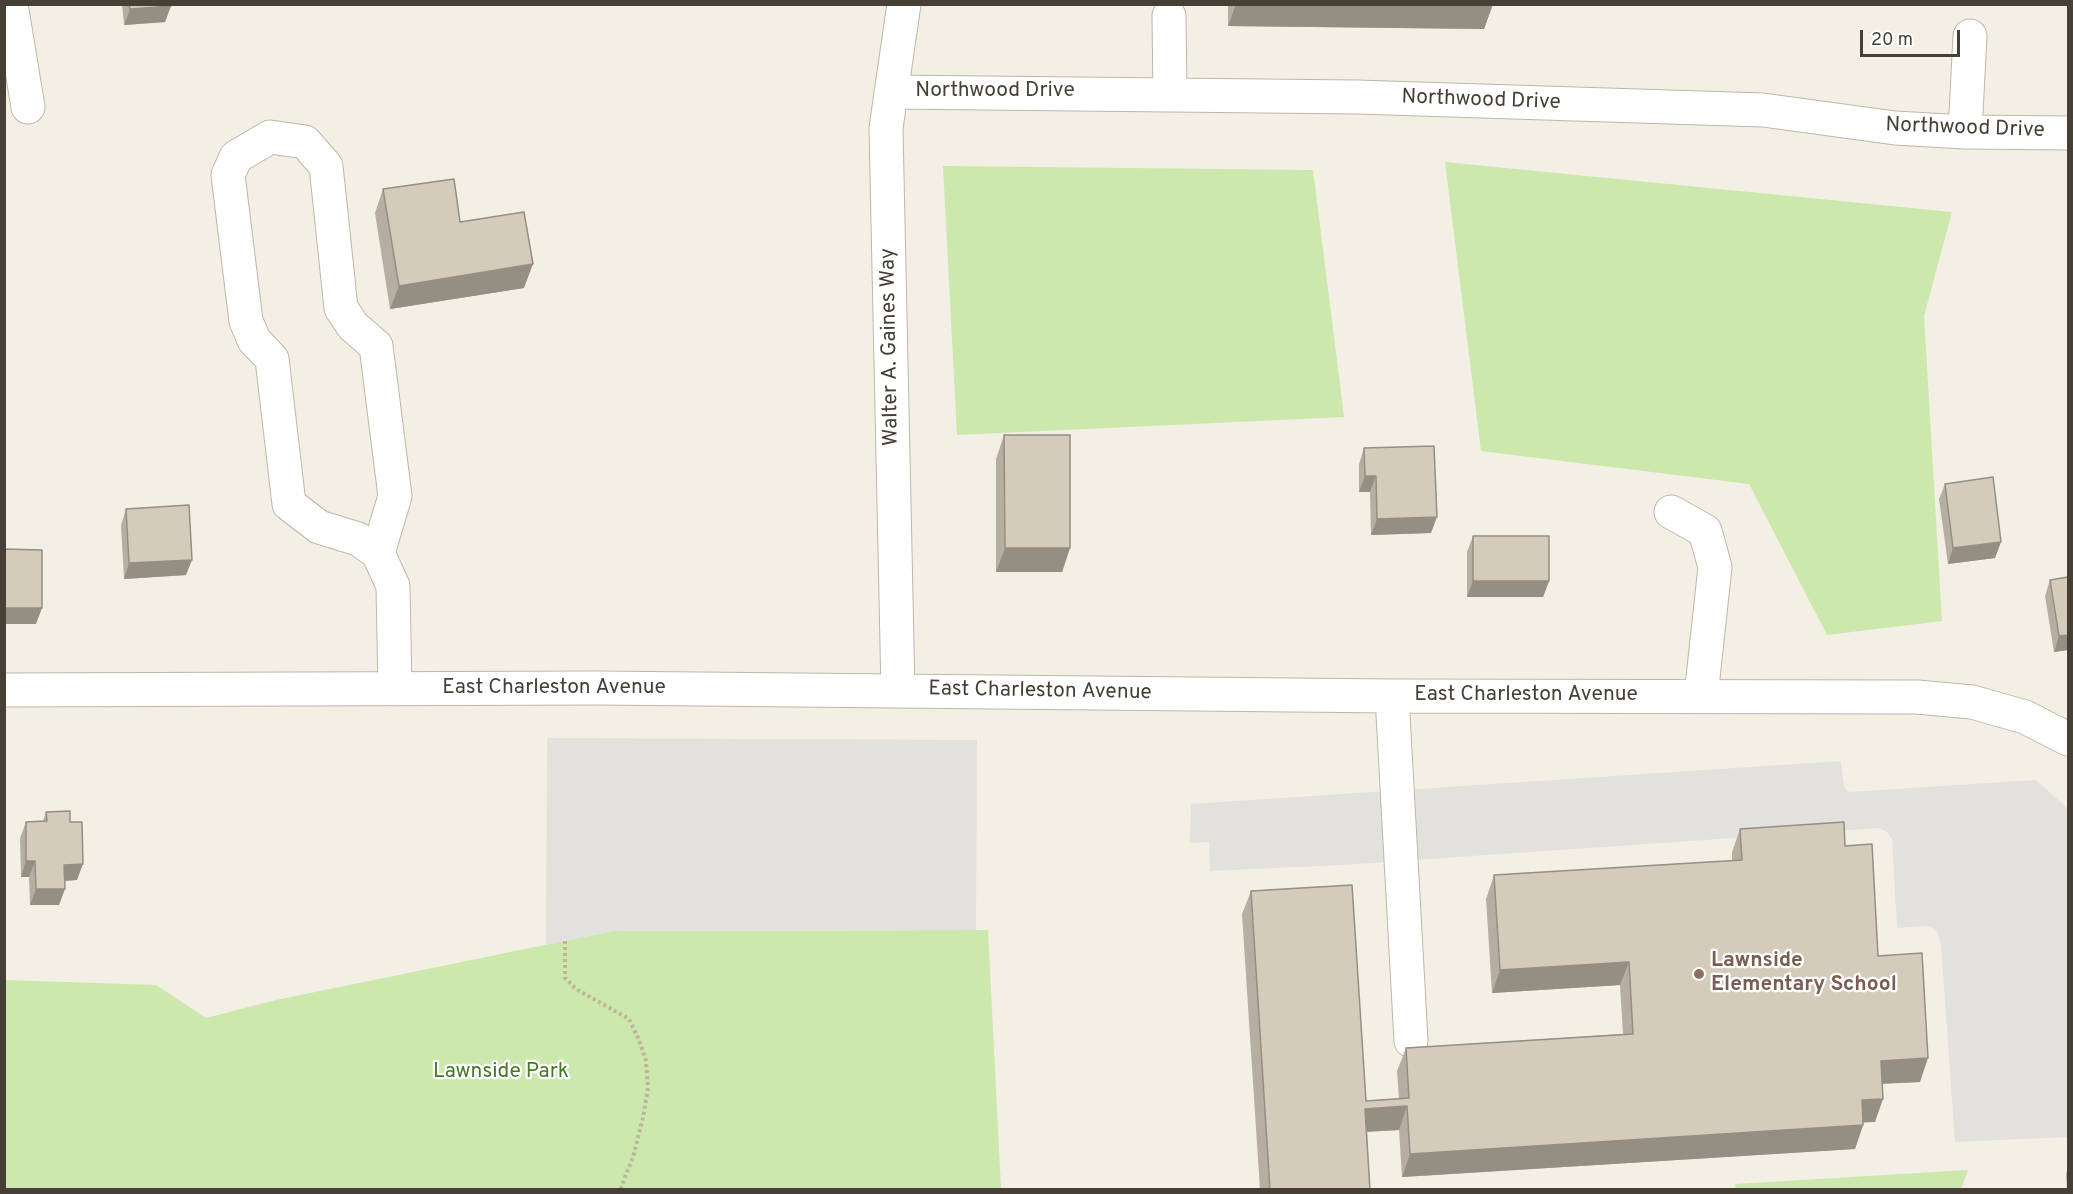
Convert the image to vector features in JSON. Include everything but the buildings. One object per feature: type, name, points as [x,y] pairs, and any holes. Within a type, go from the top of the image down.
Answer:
[{"type":"street","points":[[11,4],[28,107]]},
{"type":"street","name":"Walter A. Gaines Way","points":[[898,691],[886,128],[904,4]]},
{"type":"street","points":[[1169,16],[1170,93]]},
{"type":"street","points":[[1965,132],[1970,36]]},
{"type":"street","name":"Northwood Drive","points":[[891,92],[1170,93],[1369,97],[1763,110],[1895,128],[1965,132],[2068,133]]},
{"type":"street","points":[[378,553],[395,496],[376,346],[353,326],[341,308],[326,166],[306,142],[270,137],[236,157],[228,175],[246,321],[254,339],[272,359],[289,504],[319,527],[358,539],[378,553],[393,586],[395,689]]},
{"type":"street","points":[[1671,512],[1705,531],[1715,567],[1701,696]]},
{"type":"street","name":"East Charleston Avenue","points":[[4,690],[599,688],[1392,696],[1917,697],[1972,702],[2025,717],[2068,739]]},
{"type":"street","points":[[1392,696],[1411,1041]]},
{"type":"path","points":[[565,941],[565,978],[576,989],[629,1019],[646,1061],[648,1088],[643,1118],[633,1157],[620,1190]]},
{"type":"green space","points":[[1445,162],[1952,212],[1924,316],[1942,621],[1827,635],[1749,484],[1481,451]]},
{"type":"green space","points":[[943,166],[1313,170],[1344,417],[957,435]]},
{"type":"green space","name":"Lawnside Park","points":[[988,930],[1001,1189],[5,1190],[5,980],[156,985],[206,1018],[276,1000],[613,931]]},
{"type":"green space","points":[[1968,1170],[1961,1189],[1736,1189],[1735,1184]]},
{"type":"shaded area","points":[[547,738],[977,740],[976,930],[613,931],[546,945]]},
{"type":"shaded area","points":[[1841,761],[1844,787],[1849,792],[2036,780],[2068,809],[2068,1137],[1955,1142],[1941,944],[1933,928],[1926,926],[1897,928],[1892,839],[1886,831],[1879,828],[1342,865],[1210,871],[1209,842],[1190,843],[1191,804]]},
{"type":"place","name":"Lawnside Elementary School","points":[[1699,974]]}]
